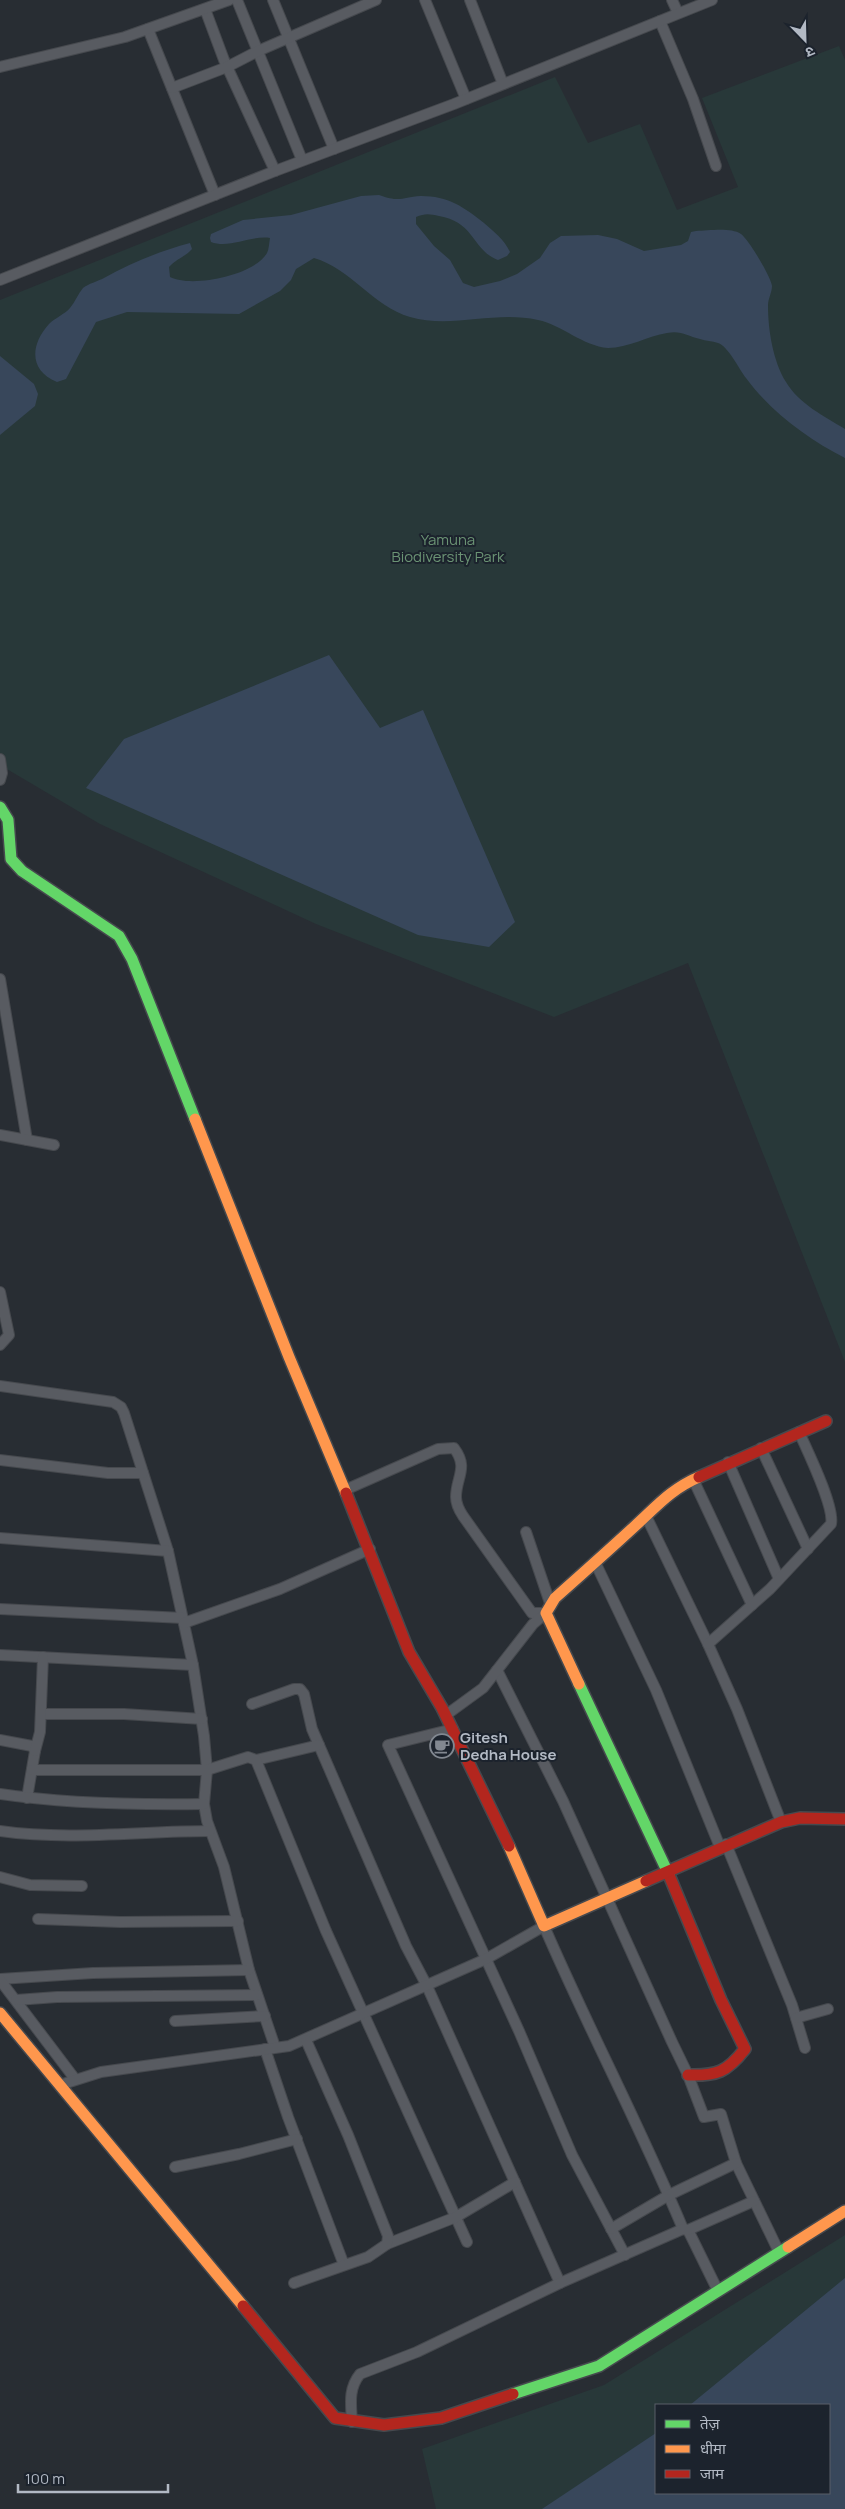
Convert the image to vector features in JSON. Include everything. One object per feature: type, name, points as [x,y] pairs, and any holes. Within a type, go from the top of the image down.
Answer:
[{"type":"street","points":[[0,67],[51,56],[148,29],[229,0]]},
{"type":"street","points":[[237,0],[302,160]]},
{"type":"street","points":[[273,0],[334,149]]},
{"type":"street","points":[[172,88],[227,67],[258,51],[376,0]]},
{"type":"street","points":[[425,0],[466,99]]},
{"type":"street","points":[[470,0],[503,84]]},
{"type":"street","points":[[672,0],[678,14]]},
{"type":"street","points":[[0,280],[302,160],[466,99],[710,0]]},
{"type":"street","points":[[205,9],[227,67],[275,171]]},
{"type":"street","points":[[660,20],[692,99],[716,166]]},
{"type":"street","points":[[148,29],[215,195]]},
{"type":"street","points":[[0,759],[2,774],[0,780]]},
{"type":"street","points":[[0,807],[8,820],[6,857],[22,871],[119,936],[132,959],[289,1357],[370,1550],[409,1652],[446,1715],[496,1815],[577,2003],[626,2100],[669,2195],[718,2291]]},
{"type":"street","points":[[0,980],[27,1140]]},
{"type":"street","points":[[0,1135],[54,1145]]},
{"type":"street","points":[[0,1292],[4,1328],[9,1335],[0,1345]]},
{"type":"street","points":[[0,1386],[88,1397],[113,1402],[120,1407],[168,1551],[193,1665],[202,1719],[207,1770],[204,1804],[210,1831],[224,1867],[249,1970],[275,2047]]},
{"type":"street","points":[[446,1715],[483,1688],[533,1624],[549,1610],[555,1598],[646,1516],[660,1500],[693,1478],[826,1420]]},
{"type":"street","points":[[708,1644],[779,1580],[831,1524],[833,1517],[799,1432]]},
{"type":"street","points":[[345,1490],[438,1449],[454,1448],[461,1460],[462,1469],[456,1504],[462,1516],[532,1613],[549,1610]]},
{"type":"street","points":[[761,1448],[808,1549]]},
{"type":"street","points":[[0,1460],[108,1473],[143,1473]]},
{"type":"street","points":[[728,1462],[779,1580]]},
{"type":"street","points":[[693,1478],[752,1605]]},
{"type":"street","points":[[646,1516],[737,1709],[781,1822]]},
{"type":"street","points":[[526,1532],[549,1610],[667,1870],[721,2000],[745,2049],[733,2066],[712,2075],[688,2075]]},
{"type":"street","points":[[0,1538],[168,1551]]},
{"type":"street","points":[[0,1609],[183,1620],[280,1589],[370,1550]]},
{"type":"street","points":[[596,1562],[656,1690],[796,2018],[805,2048]]},
{"type":"street","points":[[0,1655],[193,1665]]},
{"type":"street","points":[[27,1798],[40,1732],[44,1657]]},
{"type":"street","points":[[498,1670],[563,1801],[607,1896],[688,2075],[704,2117],[721,2114],[736,2163],[779,2252]]},
{"type":"street","points":[[252,1704],[300,1689],[304,1694],[312,1729],[406,1946],[427,1986],[560,2283]]},
{"type":"street","points":[[41,1714],[124,1714],[202,1719]]},
{"type":"street","points":[[452,1729],[388,1745],[486,1959],[572,2155],[625,2255]]},
{"type":"street","points":[[0,1740],[28,1744],[32,1746],[35,1752]]},
{"type":"street","points":[[32,1770],[207,1770],[248,1757],[256,1760],[320,1746]]},
{"type":"street","points":[[256,1760],[319,1915],[365,2011],[467,2242]]},
{"type":"street","points":[[0,1794],[27,1798],[143,1805],[204,1804]]},
{"type":"street","points":[[60,2086],[75,2079],[101,2072],[265,2049],[306,2040],[365,2011],[427,1986],[486,1959],[544,1926],[607,1896],[781,1822],[800,1818],[845,1819]]},
{"type":"street","points":[[0,1831],[26,1835],[68,1835],[210,1831]]},
{"type":"street","points":[[0,1877],[30,1885],[82,1886]]},
{"type":"street","points":[[38,1919],[120,1922],[238,1921]]},
{"type":"street","points":[[0,1980],[93,1973],[249,1970]]},
{"type":"street","points":[[0,1980],[75,2079]]},
{"type":"street","points":[[16,2000],[57,1997],[257,1995]]},
{"type":"street","points":[[796,2018],[828,2009]]},
{"type":"street","points":[[0,2013],[335,2418],[352,2422],[384,2425],[441,2418],[599,2366],[845,2211]]},
{"type":"street","points":[[175,2021],[265,2016]]},
{"type":"street","points":[[306,2040],[371,2188],[388,2236],[387,2244]]},
{"type":"street","points":[[265,2049],[344,2265]]},
{"type":"street","points":[[175,2167],[239,2154],[297,2139]]},
{"type":"street","points":[[611,2229],[669,2195],[736,2163]]},
{"type":"street","points":[[294,2283],[368,2257],[387,2244],[456,2217],[515,2182]]},
{"type":"street","points":[[352,2422],[350,2395],[354,2382],[360,2374],[417,2352],[560,2283],[754,2201]]},
{"type":"green space","name":"Yamuna Biodiversity Park","points":[[839,46],[845,60],[845,1362],[688,963],[554,1017],[316,924],[100,824],[0,765],[0,300],[555,77],[588,143],[640,124],[677,210],[738,187],[702,98]]},
{"type":"green space","points":[[845,2235],[845,2509],[436,2509],[422,2449],[604,2385]]},
{"type":"water","points":[[379,195],[397,199],[421,196],[448,200],[470,212],[498,236],[510,252],[507,256],[498,260],[483,250],[467,230],[451,219],[430,214],[416,217],[416,224],[434,246],[450,260],[463,283],[474,287],[500,281],[517,274],[540,258],[550,243],[561,236],[598,235],[617,239],[644,251],[681,245],[688,241],[691,232],[696,231],[725,230],[741,234],[754,251],[771,281],[772,288],[768,305],[769,325],[772,345],[781,374],[798,397],[845,429],[845,458],[791,424],[756,390],[726,348],[718,343],[672,332],[623,346],[608,348],[581,340],[556,326],[522,317],[442,321],[410,317],[385,305],[339,270],[314,258],[296,269],[291,280],[280,291],[239,314],[127,312],[96,322],[66,379],[57,382],[41,371],[37,364],[35,357],[36,349],[38,340],[43,332],[51,322],[70,308],[83,288],[88,285],[146,258],[190,243],[192,249],[169,267],[170,277],[192,281],[222,278],[236,274],[260,261],[267,253],[270,238],[255,238],[218,244],[211,242],[211,234],[243,220],[291,215],[361,196]]},
{"type":"water","points":[[0,356],[34,384],[38,394],[35,406],[0,435]]},
{"type":"water","points":[[329,655],[380,728],[423,710],[515,922],[489,947],[418,935],[86,788],[124,739]]},
{"type":"water","points":[[845,2278],[845,2509],[542,2509],[655,2434],[655,2494],[830,2494],[830,2404],[691,2404]]},
{"type":"traffic: fast","points":[[0,807],[8,820],[11,859],[22,871],[119,936],[132,959],[195,1119]]},
{"type":"traffic: fast","points":[[579,1684],[669,1875]]},
{"type":"traffic: fast","points":[[513,2394],[599,2366],[788,2247]]},
{"type":"traffic: slow","points":[[195,1119],[289,1357],[346,1493]]},
{"type":"traffic: slow","points":[[579,1684],[546,1613],[555,1598],[658,1505],[680,1487],[699,1477]]},
{"type":"traffic: slow","points":[[509,1846],[544,1926],[646,1881]]},
{"type":"traffic: slow","points":[[0,2013],[243,2306]]},
{"type":"traffic: slow","points":[[788,2247],[845,2211]]},
{"type":"traffic: jam","points":[[699,1477],[826,1421]]},
{"type":"traffic: jam","points":[[346,1493],[409,1652],[442,1708],[509,1846]]},
{"type":"traffic: jam","points":[[646,1881],[781,1822],[800,1818],[845,1819]]},
{"type":"traffic: jam","points":[[669,1875],[721,2000],[745,2049],[733,2063],[721,2071],[707,2075],[688,2075]]},
{"type":"traffic: jam","points":[[243,2306],[335,2418],[384,2425],[441,2418],[513,2394]]},
{"type":"place","name":"Gitesh Dedha House","points":[[442,1746]]}]
